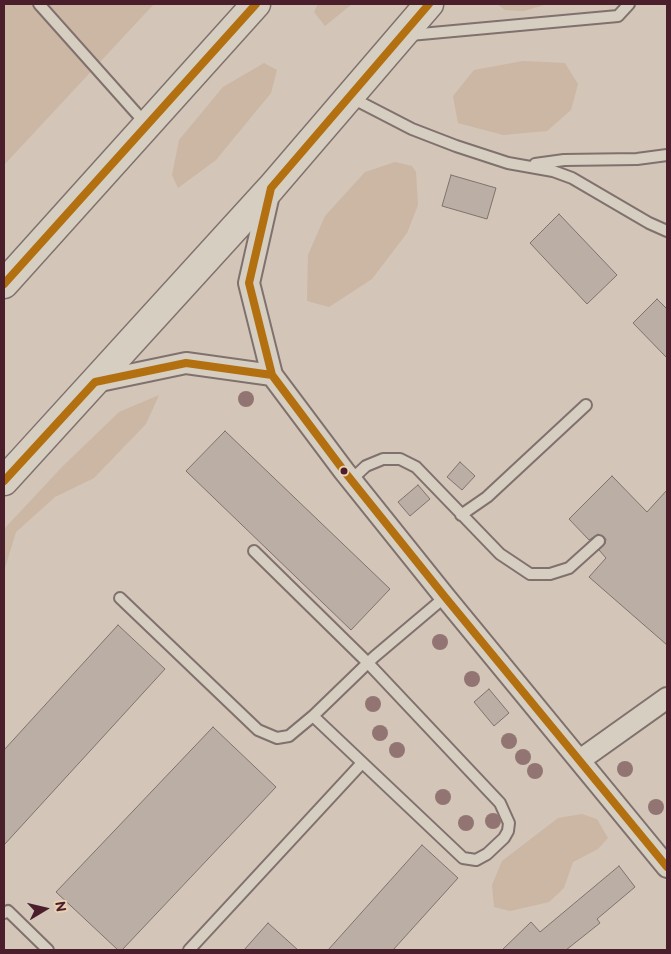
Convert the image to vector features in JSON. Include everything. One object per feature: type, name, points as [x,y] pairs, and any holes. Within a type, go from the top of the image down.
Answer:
[{"type":"highway","points":[[4,284],[93,187],[105,169],[256,4]]},
{"type":"highway","points":[[4,481],[271,188],[429,4]]},
{"type":"street","points":[[271,188],[249,283],[272,376],[351,480],[445,597],[667,866]]},
{"type":"street","points":[[95,382],[186,363],[272,376]]},
{"type":"street","points":[[580,760],[667,698]]},
{"type":"lane","points":[[39,4],[146,124]]},
{"type":"lane","points":[[401,36],[618,16],[629,4]]},
{"type":"lane","points":[[349,97],[412,129],[456,146],[508,163],[526,165],[572,178],[667,231]]},
{"type":"lane","points":[[526,165],[564,160],[637,158],[667,155]]},
{"type":"lane","points":[[461,515],[487,497],[586,405]]},
{"type":"lane","points":[[351,480],[366,466],[383,459],[400,459],[416,467],[500,554],[530,574],[550,574],[569,568],[599,541]]},
{"type":"lane","points":[[254,552],[368,663],[500,803],[506,811],[508,831],[504,838],[487,854],[476,860],[463,858],[313,716]]},
{"type":"lane","points":[[120,598],[258,730],[277,738],[289,736],[313,716],[368,663],[445,597]]},
{"type":"lane","points":[[189,950],[362,763]]},
{"type":"lane","points":[[4,913],[8,911],[48,950]]},
{"type":"shaded area","points":[[4,4],[154,4],[4,165]]},
{"type":"shaded area","points":[[318,4],[352,4],[325,26],[314,12]]},
{"type":"shaded area","points":[[497,4],[547,4],[524,11],[505,10]]},
{"type":"shaded area","points":[[523,61],[565,63],[578,84],[571,110],[547,131],[503,135],[458,123],[453,96],[474,70]]},
{"type":"shaded area","points":[[264,63],[277,70],[271,93],[216,160],[178,188],[172,175],[179,140],[223,87]]},
{"type":"shaded area","points":[[395,162],[412,166],[416,172],[418,205],[407,233],[372,279],[329,307],[307,301],[308,255],[325,216],[365,172]]},
{"type":"shaded area","points":[[159,395],[146,424],[94,478],[55,497],[16,532],[4,571],[4,529],[62,467],[119,412]]},
{"type":"shaded area","points":[[582,814],[597,819],[608,838],[598,849],[573,862],[564,888],[549,902],[510,911],[494,907],[492,885],[502,861],[558,818]]},
{"type":"building","points":[[451,175],[496,188],[487,219],[442,206]]},
{"type":"building","points":[[559,214],[617,275],[587,304],[530,243]]},
{"type":"building","points":[[657,299],[667,309],[667,358],[633,323]]},
{"type":"building","points":[[225,431],[390,589],[351,630],[186,471]]},
{"type":"building","points":[[460,462],[475,476],[462,490],[447,477]]},
{"type":"building","points":[[612,476],[647,512],[667,490],[667,645],[589,577],[606,558],[599,550],[605,544],[606,539],[598,534],[589,540],[569,519]]},
{"type":"building","points":[[418,485],[430,499],[410,516],[398,502]]},
{"type":"building","points":[[118,625],[165,669],[4,845],[4,750]]},
{"type":"building","points":[[489,689],[509,713],[494,726],[474,702]]},
{"type":"building","points":[[213,727],[276,787],[122,950],[118,950],[56,892]]},
{"type":"building","points":[[422,845],[458,878],[393,950],[328,950]]},
{"type":"building","points":[[619,866],[635,887],[597,919],[600,923],[566,950],[502,950],[531,922],[540,932]]},
{"type":"building","points":[[268,923],[298,950],[244,950]]},
{"type":"transit line","points":[[4,284],[256,4]]},
{"type":"transit line","points":[[429,4],[271,188],[249,283],[272,375],[344,471],[445,597],[667,867]]},
{"type":"transit line","points":[[4,481],[95,382],[186,363],[272,375]]}]
